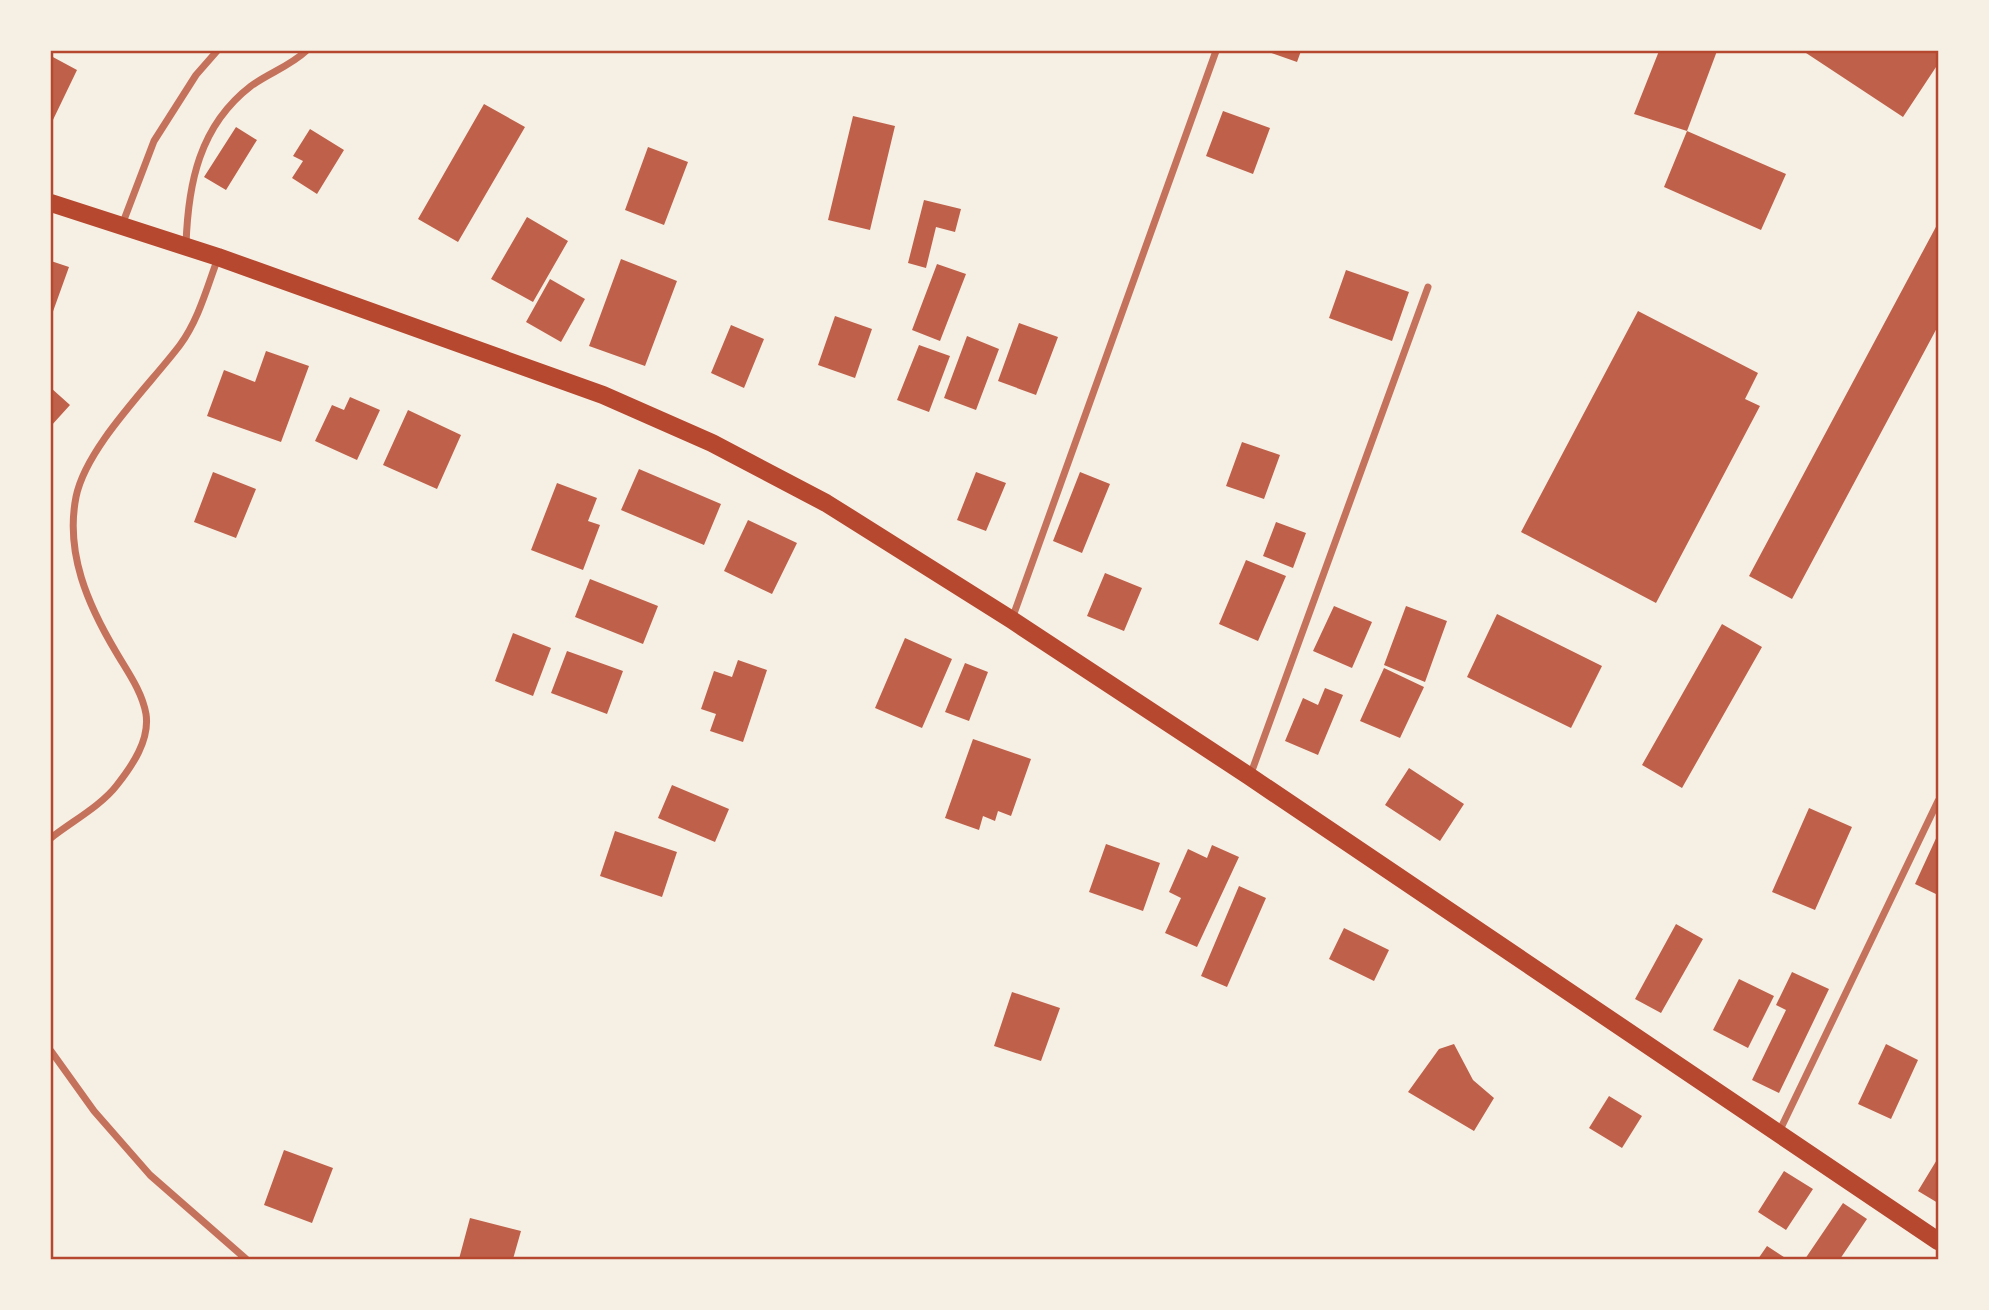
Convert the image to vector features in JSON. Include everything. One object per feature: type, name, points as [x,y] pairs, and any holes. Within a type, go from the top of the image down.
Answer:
[{"type":"main road","points":[[51,203],[218,257],[603,395],[712,443],[826,503],[1012,620],[1249,776],[1938,1241]]},
{"type":"street","points":[[122,225],[154,141],[196,75],[217,51]]},
{"type":"street","points":[[186,247],[188,202],[194,171],[207,137],[252,86],[306,51]]},
{"type":"street","points":[[1012,620],[1216,51]]},
{"type":"street","points":[[51,838],[115,788],[140,751],[146,715],[137,688],[93,614],[74,551],[73,522],[77,495],[96,454],[181,343],[198,314],[218,257]]},
{"type":"street","points":[[1249,776],[1428,286]]},
{"type":"street","points":[[1779,1133],[1938,801]]},
{"type":"street","points":[[51,1051],[94,1111],[150,1175],[246,1259]]},
{"type":"building","points":[[1266,51],[1301,51],[1297,62]]},
{"type":"building","points":[[1659,51],[1717,51],[1687,131],[1634,114]]},
{"type":"building","points":[[1803,51],[1936,51],[1938,64],[1903,117]]},
{"type":"building","points":[[51,56],[77,70],[51,124]]},
{"type":"building","points":[[484,104],[525,127],[458,242],[418,219]]},
{"type":"building","points":[[1223,111],[1270,128],[1253,174],[1206,156]]},
{"type":"building","points":[[853,116],[895,126],[870,230],[828,220]]},
{"type":"building","points":[[236,127],[257,140],[226,190],[204,177]]},
{"type":"building","points":[[310,129],[344,150],[317,194],[292,178],[303,161],[293,156]]},
{"type":"building","points":[[1687,131],[1786,174],[1761,230],[1664,187]]},
{"type":"building","points":[[648,147],[688,162],[664,225],[625,210]]},
{"type":"building","points":[[924,200],[961,209],[955,232],[936,227],[926,268],[908,263]]},
{"type":"building","points":[[527,217],[568,241],[533,302],[491,279]]},
{"type":"building","points":[[1938,223],[1938,326],[1792,599],[1749,576]]},
{"type":"building","points":[[621,259],[677,281],[645,366],[589,346]]},
{"type":"building","points":[[51,261],[69,267],[51,317]]},
{"type":"building","points":[[937,264],[966,274],[940,341],[912,330]]},
{"type":"building","points":[[1346,270],[1409,292],[1392,341],[1329,318]]},
{"type":"building","points":[[550,279],[585,299],[561,342],[526,322]]},
{"type":"building","points":[[1638,311],[1758,373],[1745,399],[1760,406],[1656,603],[1521,532]]},
{"type":"building","points":[[835,316],[872,329],[855,378],[818,365]]},
{"type":"building","points":[[1019,323],[1058,337],[1036,395],[998,381]]},
{"type":"building","points":[[731,325],[764,339],[744,388],[711,373]]},
{"type":"building","points":[[967,336],[999,349],[976,410],[944,398]]},
{"type":"building","points":[[919,345],[950,356],[929,412],[897,400]]},
{"type":"building","points":[[266,351],[309,366],[281,442],[207,416],[224,370],[255,382]]},
{"type":"building","points":[[51,388],[70,405],[51,426]]},
{"type":"building","points":[[350,397],[380,410],[357,460],[315,441],[332,405],[344,410]]},
{"type":"building","points":[[408,410],[461,435],[437,489],[383,465]]},
{"type":"building","points":[[1242,442],[1280,455],[1264,499],[1226,486]]},
{"type":"building","points":[[639,469],[721,504],[704,545],[621,510]]},
{"type":"building","points":[[213,472],[256,489],[236,538],[194,522]]},
{"type":"building","points":[[976,472],[1006,483],[986,531],[957,520]]},
{"type":"building","points":[[1080,472],[1110,484],[1082,553],[1053,541]]},
{"type":"building","points":[[557,483],[597,498],[588,521],[600,525],[583,570],[531,550]]},
{"type":"building","points":[[748,520],[797,543],[772,594],[724,571]]},
{"type":"building","points":[[1276,522],[1306,533],[1293,568],[1263,556]]},
{"type":"building","points":[[1246,560],[1286,576],[1258,641],[1219,624]]},
{"type":"building","points":[[1105,573],[1142,588],[1124,631],[1087,616]]},
{"type":"building","points":[[590,579],[658,606],[643,644],[575,617]]},
{"type":"building","points":[[1334,606],[1372,622],[1352,668],[1313,651]]},
{"type":"building","points":[[1406,606],[1447,621],[1425,682],[1384,665]]},
{"type":"building","points":[[1497,614],[1602,666],[1571,728],[1467,677]]},
{"type":"building","points":[[1722,624],[1762,647],[1682,788],[1642,765]]},
{"type":"building","points":[[513,633],[551,648],[533,696],[495,681]]},
{"type":"building","points":[[905,638],[952,659],[922,728],[875,708]]},
{"type":"building","points":[[567,651],[623,671],[607,714],[551,693]]},
{"type":"building","points":[[738,660],[767,670],[743,742],[710,731],[716,714],[701,709],[714,671],[732,677]]},
{"type":"building","points":[[965,663],[988,672],[969,721],[945,712]]},
{"type":"building","points":[[1384,668],[1424,687],[1400,738],[1360,721]]},
{"type":"building","points":[[1325,688],[1343,695],[1318,755],[1285,741],[1303,698],[1318,705]]},
{"type":"building","points":[[973,739],[1031,759],[1011,816],[998,811],[995,821],[983,816],[979,830],[945,818]]},
{"type":"building","points":[[1409,768],[1464,804],[1440,841],[1385,805]]},
{"type":"building","points":[[672,785],[729,809],[715,842],[658,818]]},
{"type":"building","points":[[1809,808],[1852,827],[1815,910],[1772,892]]},
{"type":"building","points":[[615,831],[677,852],[662,897],[600,876]]},
{"type":"building","points":[[1938,834],[1938,895],[1915,884]]},
{"type":"building","points":[[1106,844],[1160,863],[1143,911],[1089,892]]},
{"type":"building","points":[[1212,845],[1239,857],[1197,947],[1165,933],[1181,898],[1169,892],[1188,849],[1207,858]]},
{"type":"building","points":[[1239,886],[1266,898],[1227,987],[1201,976]]},
{"type":"building","points":[[1676,924],[1703,939],[1661,1013],[1635,999]]},
{"type":"building","points":[[1344,928],[1389,950],[1374,981],[1329,959]]},
{"type":"building","points":[[1792,972],[1829,989],[1779,1093],[1752,1080],[1786,1010],[1776,1005]]},
{"type":"building","points":[[1739,979],[1774,996],[1748,1048],[1713,1030]]},
{"type":"building","points":[[1012,992],[1060,1008],[1041,1061],[994,1046]]},
{"type":"building","points":[[1454,1044],[1473,1080],[1494,1098],[1474,1131],[1408,1092],[1439,1049]]},
{"type":"building","points":[[1886,1044],[1918,1060],[1891,1119],[1858,1104]]},
{"type":"building","points":[[1609,1096],[1642,1116],[1622,1148],[1589,1128]]},
{"type":"building","points":[[284,1150],[333,1168],[312,1223],[264,1205]]},
{"type":"building","points":[[1938,1158],[1938,1203],[1918,1191]]},
{"type":"building","points":[[1784,1171],[1813,1189],[1786,1230],[1758,1212]]},
{"type":"building","points":[[1843,1203],[1867,1219],[1840,1259],[1805,1259]]},
{"type":"building","points":[[470,1218],[521,1231],[513,1259],[459,1259]]},
{"type":"building","points":[[1767,1246],[1787,1259],[1758,1259]]}]
